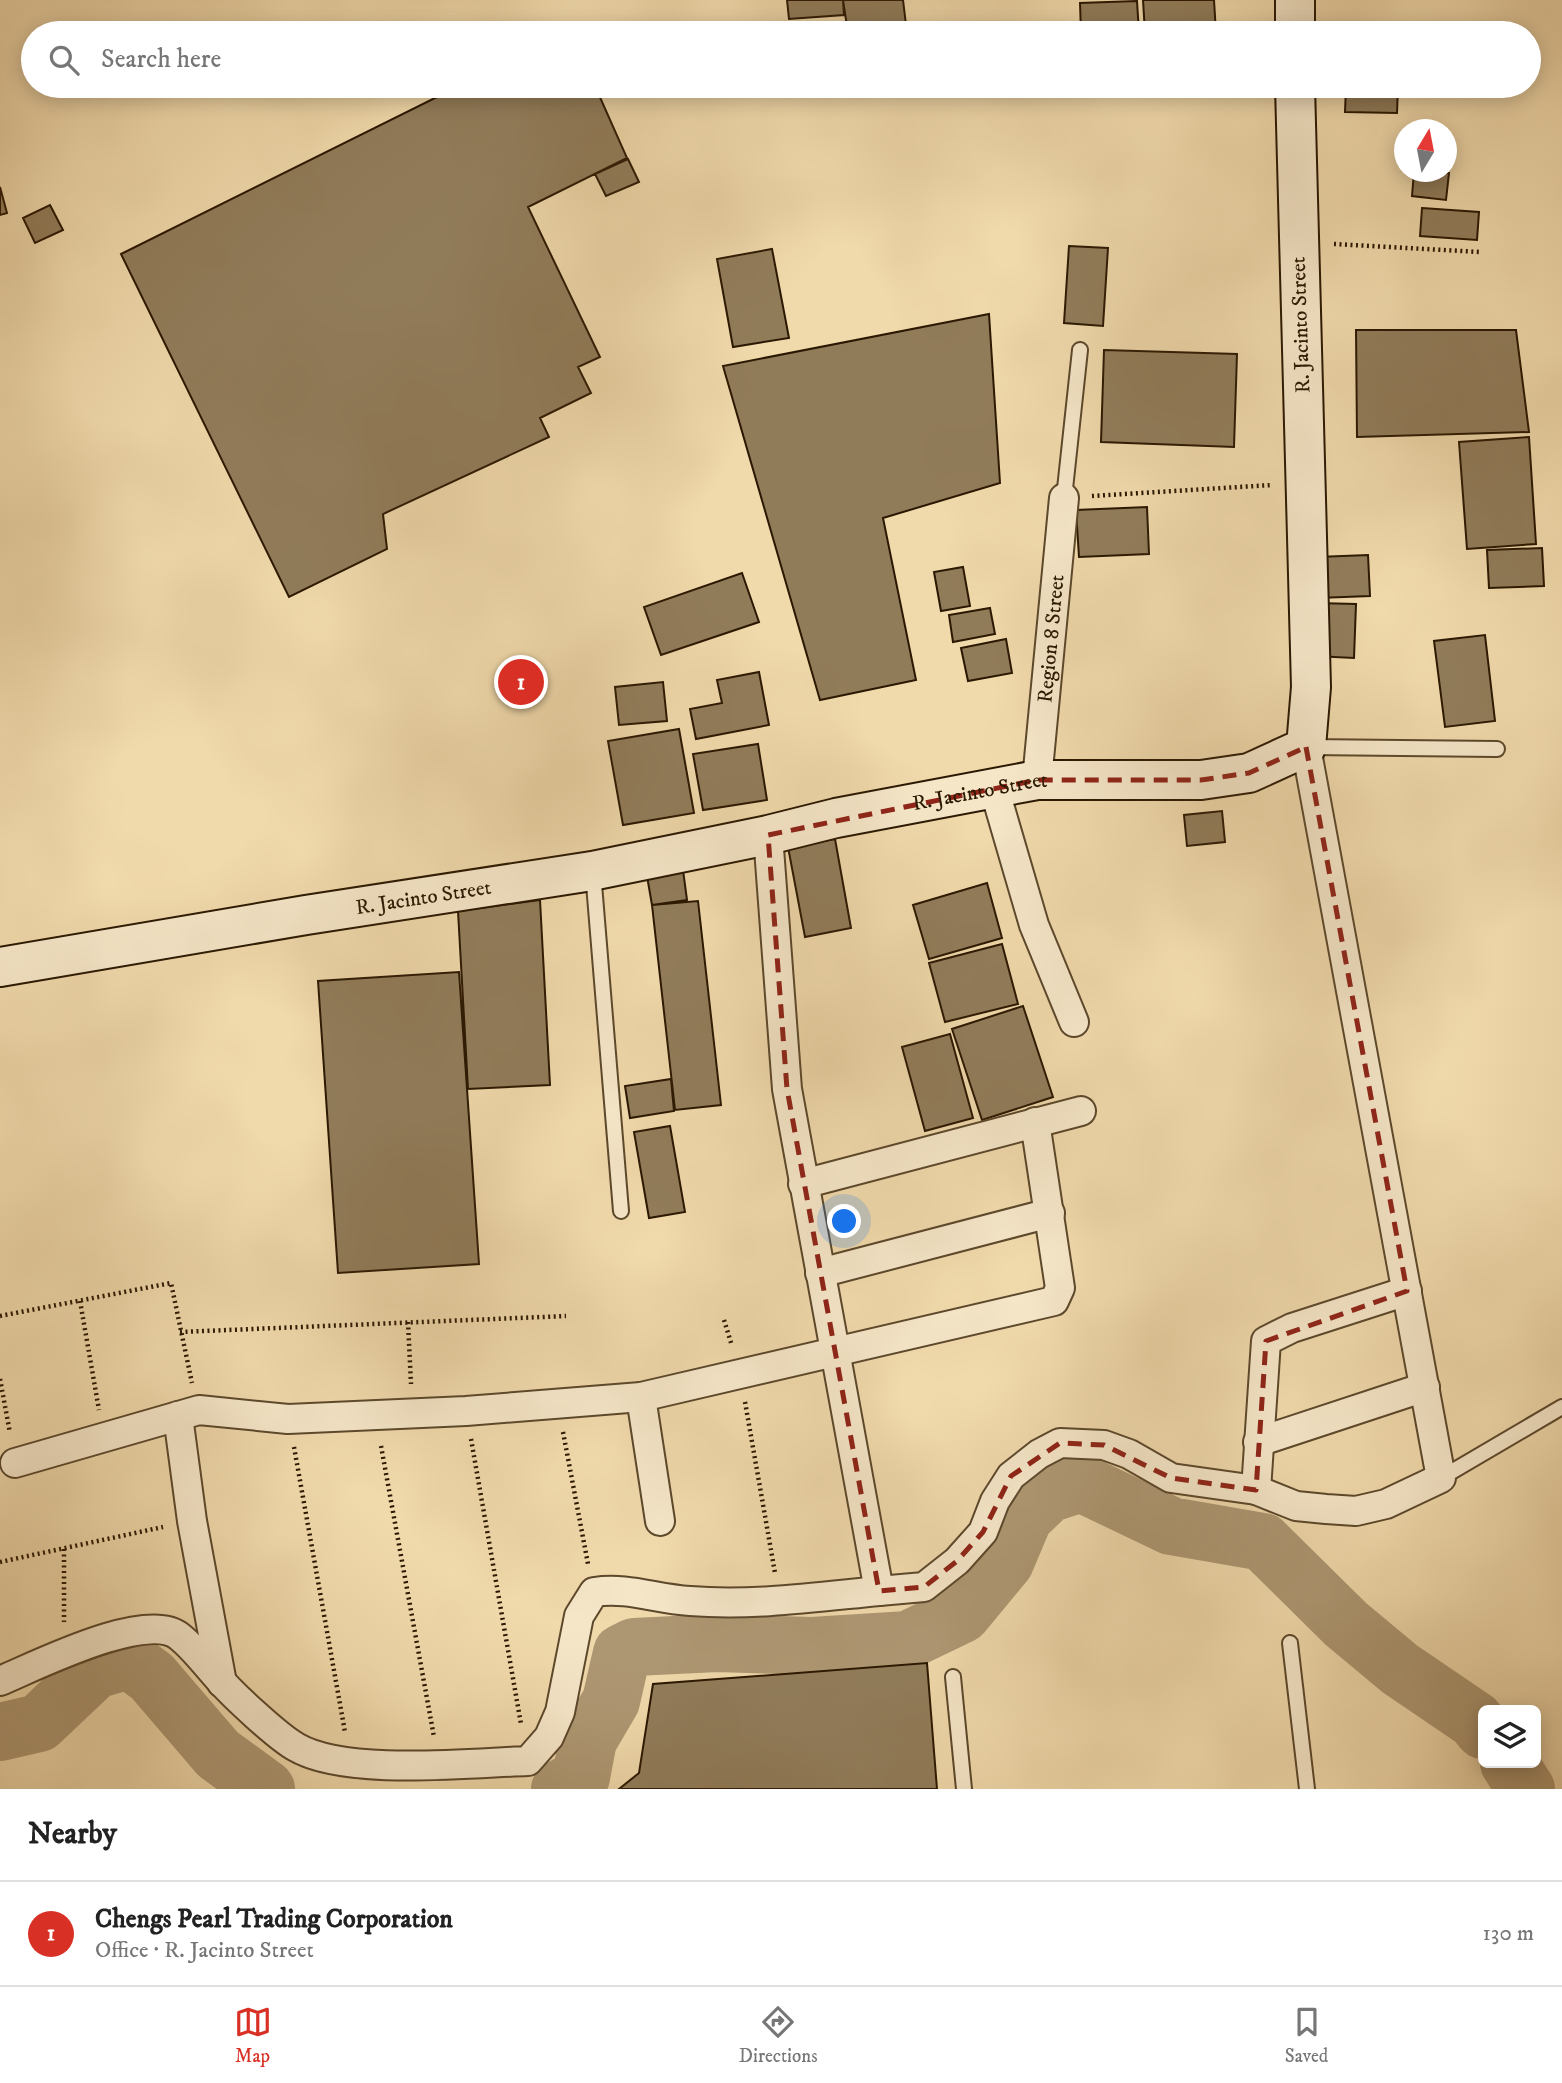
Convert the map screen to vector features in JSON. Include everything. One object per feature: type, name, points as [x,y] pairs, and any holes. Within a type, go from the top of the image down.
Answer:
[{"type":"street","points":[[1295,0],[1295,21]]},
{"type":"street","name":"R. Jacinto Street","points":[[0,967],[306,915],[592,871],[848,816],[1037,780],[1201,780],[1249,773],[1306,747],[1311,687],[1295,98]]},
{"type":"street","name":"Region 8 Street","points":[[1037,780],[1064,498]]},
{"type":"street","points":[[0,1681],[130,1631],[158,1628],[179,1635],[222,1684],[296,1747],[351,1762],[439,1764],[528,1761],[549,1737],[560,1712],[579,1616],[594,1591],[619,1588],[689,1601],[780,1601],[924,1587],[957,1561],[983,1532],[995,1501],[1011,1476],[1039,1454],[1060,1443],[1104,1445],[1129,1454],[1171,1478],[1256,1490],[1296,1506],[1356,1511],[1387,1504],[1441,1478],[1306,747]]},
{"type":"street","points":[[994,788],[1034,925],[1073,1022]]},
{"type":"street","points":[[768,835],[787,1089],[879,1591]]},
{"type":"street","points":[[803,1184],[1081,1111]]},
{"type":"street","points":[[15,1463],[188,1413],[288,1419],[466,1411],[641,1397],[1054,1301],[1060,1288],[1051,1213],[1035,1122]]},
{"type":"street","points":[[820,1273],[1051,1213]]},
{"type":"street","points":[[1256,1490],[1266,1342],[1292,1328],[1407,1291]]},
{"type":"street","points":[[1258,1442],[1425,1387]]},
{"type":"street","points":[[641,1397],[660,1521]]},
{"type":"street","points":[[188,1413],[192,1521],[222,1684]]},
{"type":"lane","points":[[1064,498],[1080,350]]},
{"type":"lane","points":[[1306,747],[1497,750]]},
{"type":"lane","points":[[592,871],[596,887],[621,1211]]},
{"type":"lane","points":[[1441,1478],[1562,1407]]},
{"type":"lane","points":[[1290,1643],[1307,1789]]},
{"type":"lane","points":[[953,1677],[964,1789]]},
{"type":"path","points":[[1298,243],[1480,252]]},
{"type":"path","points":[[1064,498],[1305,484]]},
{"type":"path","points":[[0,1316],[171,1283],[180,1332],[188,1413]]},
{"type":"path","points":[[80,1301],[103,1437]]},
{"type":"path","points":[[180,1332],[566,1316]]},
{"type":"path","points":[[408,1322],[412,1412]]},
{"type":"path","points":[[741,1374],[780,1601]]},
{"type":"path","points":[[0,1379],[15,1463]]},
{"type":"path","points":[[558,1403],[594,1591]]},
{"type":"path","points":[[466,1411],[528,1761]]},
{"type":"path","points":[[375,1414],[439,1764]]},
{"type":"path","points":[[288,1419],[351,1762]]},
{"type":"path","points":[[0,1562],[192,1521]]},
{"type":"path","points":[[64,1549],[65,1654]]},
{"type":"highlighted area","points":[[1306,747],[1407,1291],[1266,1341],[1256,1490],[1171,1478],[1104,1445],[1060,1443],[1011,1476],[983,1532],[957,1561],[924,1587],[879,1591],[787,1089],[768,835],[1037,780],[1201,780],[1249,773]]},
{"type":"building","points":[[787,0],[843,0],[844,15],[789,19]]},
{"type":"building","points":[[843,0],[903,0],[906,21],[846,21]]},
{"type":"building","points":[[1143,0],[1214,0],[1215,21],[1144,21]]},
{"type":"building","points":[[1137,1],[1138,21],[1081,21],[1080,3]]},
{"type":"building","points":[[435,98],[600,98],[627,158],[528,207],[600,357],[578,367],[591,393],[540,418],[549,437],[383,514],[387,549],[289,597],[121,254]]},
{"type":"building","points":[[1346,98],[1398,98],[1397,113],[1345,112]]},
{"type":"building","points":[[628,159],[639,182],[606,196],[595,174]]},
{"type":"building","points":[[1413,182],[1448,182],[1446,200],[1412,196]]},
{"type":"building","points":[[0,187],[7,213],[0,215]]},
{"type":"building","points":[[50,205],[63,230],[35,243],[23,218]]},
{"type":"building","points":[[1422,208],[1479,212],[1477,240],[1420,236]]},
{"type":"building","points":[[1069,246],[1108,248],[1103,326],[1064,323]]},
{"type":"building","points":[[772,249],[789,338],[733,347],[717,259]]},
{"type":"building","points":[[989,314],[1000,483],[883,518],[916,680],[820,700],[723,366]]},
{"type":"building","points":[[1356,330],[1516,330],[1529,432],[1357,437]]},
{"type":"building","points":[[1104,350],[1237,354],[1234,447],[1101,442]]},
{"type":"building","points":[[1529,437],[1536,544],[1467,549],[1459,442]]},
{"type":"building","points":[[1147,507],[1149,554],[1079,557],[1076,510]]},
{"type":"building","points":[[1542,548],[1544,586],[1489,588],[1487,550]]},
{"type":"building","points":[[1368,555],[1370,596],[1318,598],[1317,557]]},
{"type":"building","points":[[963,567],[970,606],[941,611],[934,572]]},
{"type":"building","points":[[742,573],[759,622],[661,655],[644,607]]},
{"type":"building","points":[[1316,603],[1356,604],[1354,658],[1314,656]]},
{"type":"building","points":[[990,608],[995,634],[953,642],[949,615]]},
{"type":"building","points":[[1485,635],[1495,721],[1445,727],[1434,641]]},
{"type":"building","points":[[1006,639],[1012,673],[968,681],[961,648]]},
{"type":"building","points":[[759,672],[769,725],[696,739],[690,709],[722,703],[717,680]]},
{"type":"building","points":[[663,682],[667,721],[619,725],[615,687]]},
{"type":"building","points":[[679,729],[694,813],[623,825],[608,741]]},
{"type":"building","points":[[758,744],[767,800],[703,810],[693,754]]},
{"type":"building","points":[[1222,811],[1225,842],[1187,846],[1184,815]]},
{"type":"building","points":[[835,839],[851,928],[805,937],[788,847]]},
{"type":"building","points":[[683,870],[687,900],[652,905],[647,876]]},
{"type":"building","points":[[987,883],[1002,938],[929,959],[913,905]]},
{"type":"building","points":[[540,900],[550,1085],[468,1089],[458,911]]},
{"type":"building","points":[[698,901],[721,1105],[675,1110],[652,905]]},
{"type":"building","points":[[1002,944],[1018,1004],[945,1022],[929,963]]},
{"type":"building","points":[[459,972],[479,1264],[338,1273],[318,981]]},
{"type":"building","points":[[1023,1006],[1053,1097],[982,1120],[952,1029]]},
{"type":"building","points":[[950,1034],[973,1118],[925,1131],[902,1047]]},
{"type":"building","points":[[671,1079],[674,1111],[630,1118],[625,1086]]},
{"type":"building","points":[[670,1126],[685,1212],[649,1218],[634,1132]]},
{"type":"building","points":[[927,1663],[937,1789],[619,1789],[639,1773],[653,1684]]},
{"type":"waterway","points":[[560,1789],[581,1777],[588,1740],[611,1701],[622,1653],[634,1647],[717,1643],[812,1646],[908,1640],[962,1614],[1005,1562],[1024,1517],[1048,1494],[1081,1483],[1171,1526],[1263,1542],[1346,1624],[1400,1669],[1478,1724]]},
{"type":"waterway","points":[[0,1732],[39,1723],[95,1670],[129,1660],[152,1677],[218,1754],[266,1789]]},
{"type":"waterway","points":[[1512,1768],[1526,1789]]},
{"type":"place","name":"Chengs Pearl Trading Corporation","points":[[521,682]]}]
